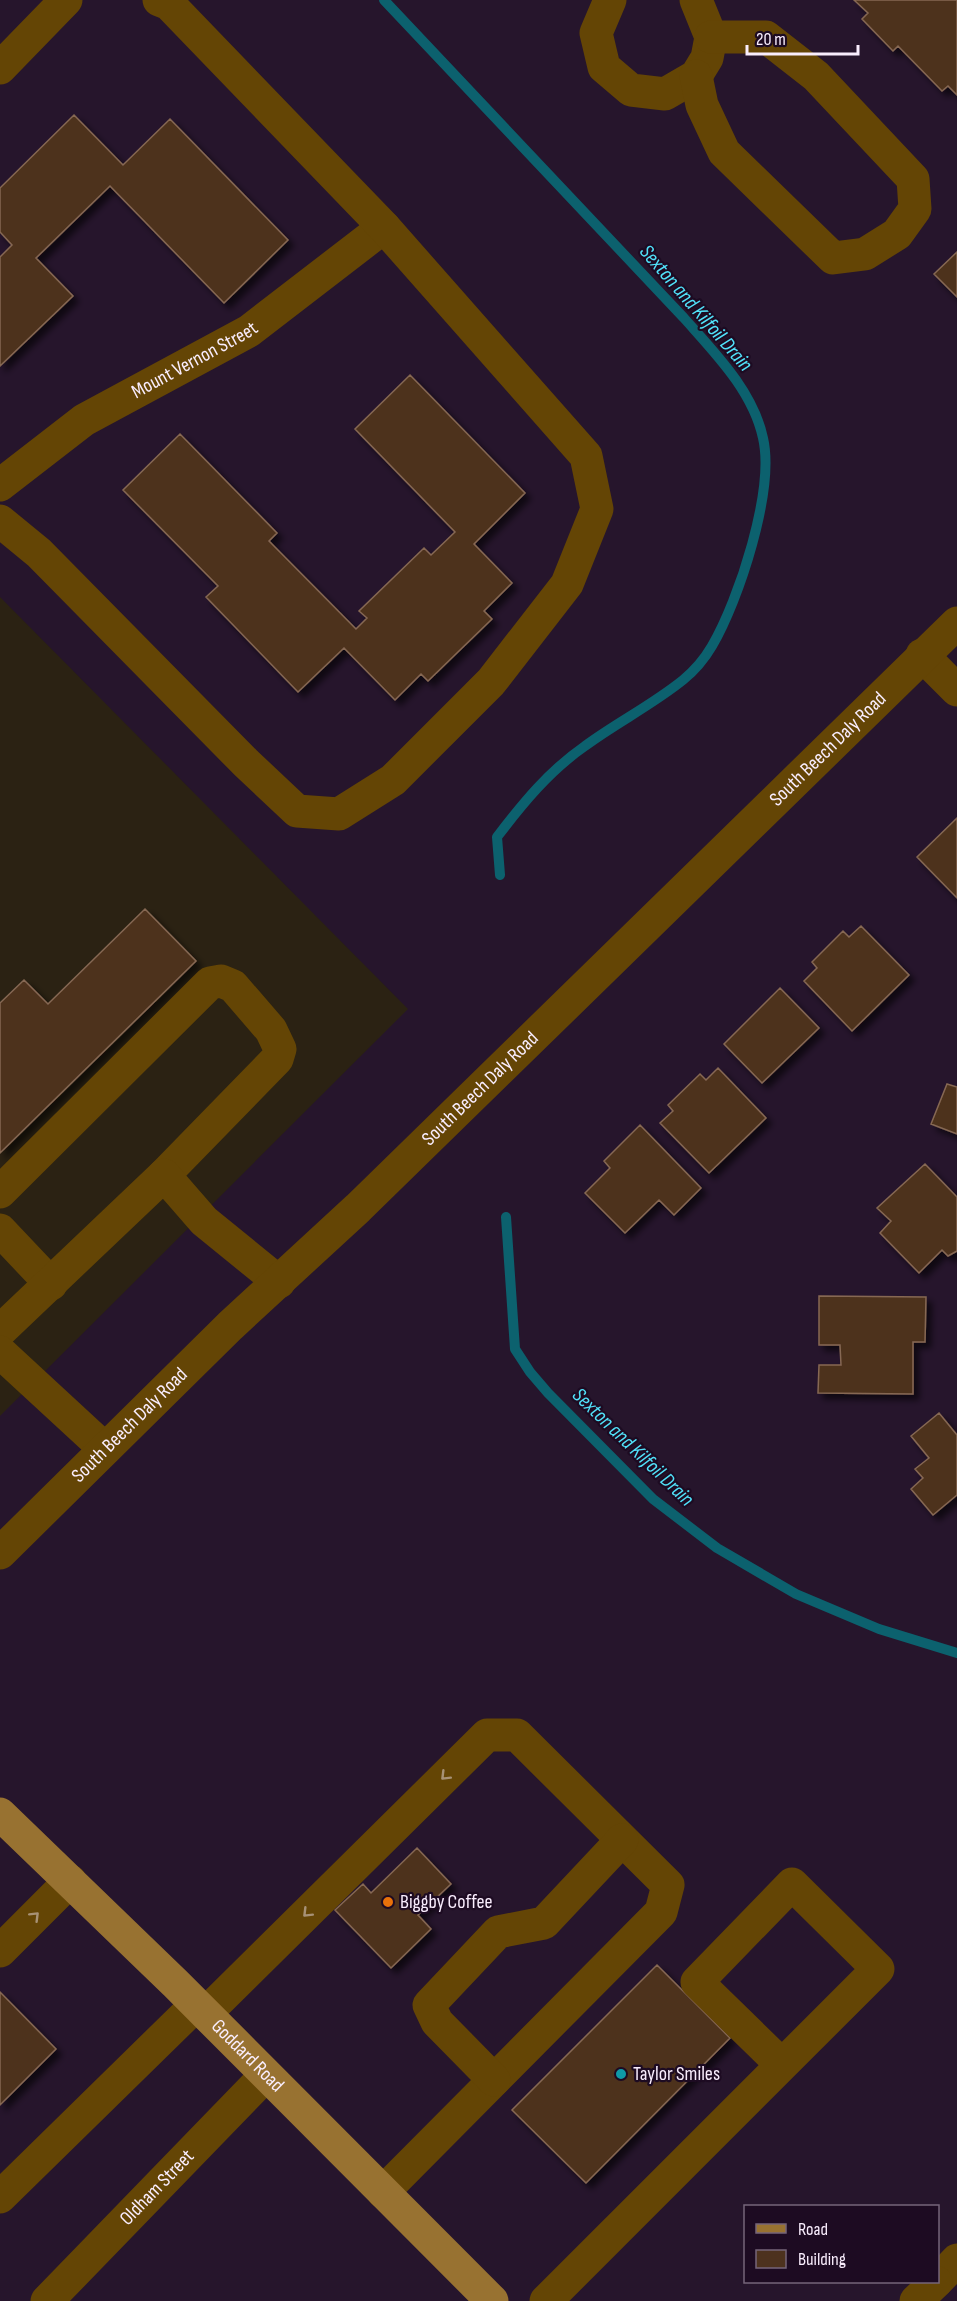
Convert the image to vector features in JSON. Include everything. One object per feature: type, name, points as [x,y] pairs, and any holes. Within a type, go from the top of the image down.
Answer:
[{"type":"main road","name":"Goddard Road","points":[[0,1814],[200,2009],[492,2301]]},
{"type":"street","points":[[0,68],[66,0]]},
{"type":"street","points":[[0,521],[39,553],[246,763],[297,811],[339,814],[393,780],[491,682],[567,584],[597,509],[586,456],[384,227],[170,4],[159,0]]},
{"type":"street","points":[[609,0],[596,33],[604,67],[631,90],[665,94],[696,76],[707,58],[711,37],[698,0]]},
{"type":"street","points":[[696,76],[702,105],[724,152],[833,258],[865,254],[897,234],[915,208],[914,179],[816,76],[766,37],[711,37]]},
{"type":"street","name":"Mount Vernon Street","points":[[0,485],[84,420],[249,332],[384,227]]},
{"type":"street","name":"South Beech Daly Road","points":[[0,1553],[230,1326],[279,1282],[759,818],[957,623]]},
{"type":"street","points":[[922,655],[957,690]]},
{"type":"street","points":[[0,1192],[210,983],[221,981],[233,986],[271,1030],[280,1049],[277,1059],[164,1175],[0,1331]]},
{"type":"street","points":[[164,1175],[204,1221],[279,1282]]},
{"type":"street","points":[[0,1230],[51,1284]]},
{"type":"street","points":[[0,1352],[105,1449]]},
{"type":"street","points":[[0,2197],[487,1735],[518,1735],[668,1885],[661,1912],[383,2192]]},
{"type":"street","points":[[494,2080],[437,2022],[429,2005],[498,1932],[544,1923],[622,1840]]},
{"type":"street","points":[[0,1951],[69,1881]]},
{"type":"street","points":[[546,2301],[782,2065],[878,1969],[792,1884],[697,1982],[782,2065]]},
{"type":"street","name":"Oldham Street","points":[[47,2301],[266,2075]]},
{"type":"street","points":[[939,2279],[957,2260]]},
{"type":"street","points":[[916,2301],[935,2283]]},
{"type":"shaded area","points":[[0,597],[408,1009],[0,1416]]},
{"type":"building","points":[[854,0],[957,0],[957,95],[948,86],[942,91],[898,46],[893,51],[862,19],[868,13]]},
{"type":"building","points":[[74,115],[123,165],[170,119],[288,240],[224,303],[110,186],[36,258],[73,296],[0,366],[0,257],[12,245],[0,232],[0,188]]},
{"type":"building","points":[[957,252],[957,297],[934,274]]},
{"type":"building","points":[[410,375],[525,493],[474,544],[512,583],[484,611],[492,619],[428,681],[421,674],[395,700],[344,648],[298,692],[206,597],[218,586],[123,490],[180,434],[277,533],[269,541],[356,629],[367,618],[359,611],[424,548],[431,555],[455,532],[355,429]]},
{"type":"building","points":[[957,818],[957,898],[917,857]]},
{"type":"building","points":[[145,909],[196,961],[0,1153],[0,1003],[24,980],[48,1004]]},
{"type":"building","points":[[861,926],[909,975],[852,1031],[804,981],[817,968],[812,962],[843,931],[849,937]]},
{"type":"building","points":[[780,988],[819,1028],[762,1083],[724,1044]]},
{"type":"building","points":[[718,1068],[766,1118],[709,1173],[660,1123],[673,1111],[668,1105],[700,1074],[706,1080]]},
{"type":"building","points":[[947,1084],[957,1087],[957,1134],[931,1124]]},
{"type":"building","points":[[640,1125],[701,1188],[674,1215],[659,1200],[625,1233],[585,1193],[610,1168],[604,1161]]},
{"type":"building","points":[[925,1164],[957,1197],[957,1251],[948,1256],[942,1250],[919,1273],[880,1233],[891,1221],[877,1208]]},
{"type":"building","points":[[819,1296],[926,1297],[925,1342],[913,1342],[913,1394],[818,1393],[819,1365],[841,1365],[840,1345],[819,1345]]},
{"type":"building","points":[[939,1413],[957,1435],[957,1495],[933,1515],[911,1489],[923,1478],[915,1469],[929,1458],[911,1436]]},
{"type":"building","name":"Biggby Coffee","points":[[417,1848],[451,1884],[418,1915],[431,1929],[391,1968],[335,1910],[363,1884],[371,1893]]},
{"type":"building","name":"Taylor Smiles","points":[[657,1965],[730,2038],[586,2183],[512,2110]]},
{"type":"building","points":[[0,1992],[56,2049],[0,2105]]},
{"type":"waterway","name":"Sexton and Kilfoil Drain","points":[[384,0],[708,345],[751,404],[763,438],[764,486],[752,544],[733,601],[712,646],[683,680],[585,746],[537,788],[497,837],[500,875]]},
{"type":"waterway","name":"Sexton and Kilfoil Drain","points":[[506,1217],[515,1349],[530,1372],[548,1393],[653,1499],[717,1548],[796,1594],[879,1629],[957,1653]]},
{"type":"place","name":"Biggby Coffee","points":[[388,1902]]},
{"type":"place","name":"Taylor Smiles","points":[[621,2074]]}]
